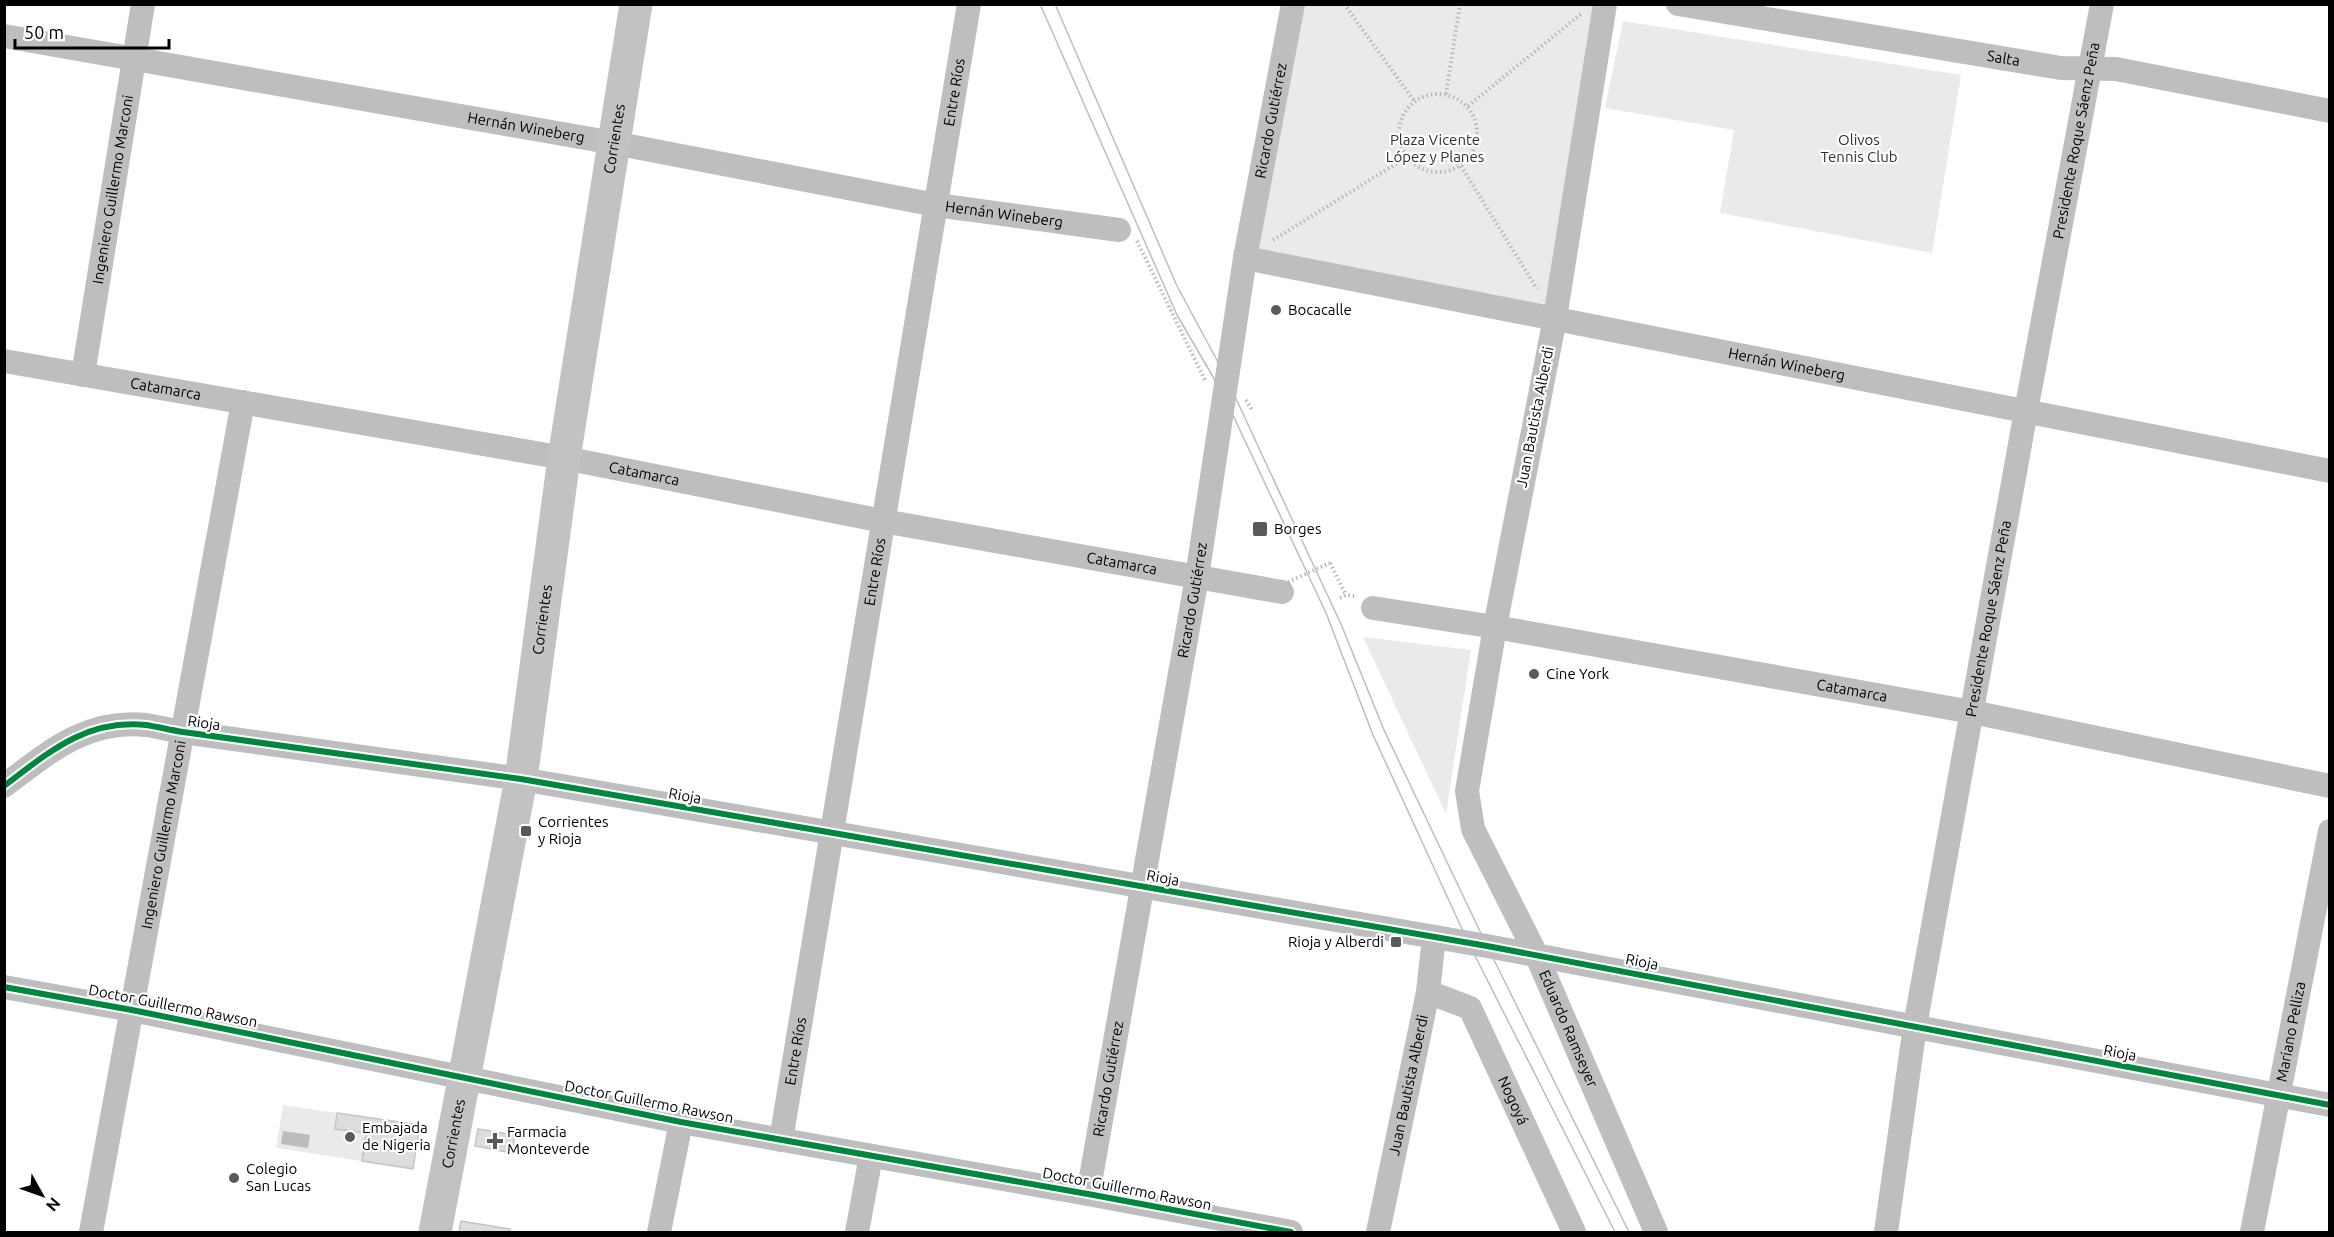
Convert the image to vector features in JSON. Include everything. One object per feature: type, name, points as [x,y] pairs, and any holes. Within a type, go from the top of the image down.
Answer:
[{"type":"street","name":"Ingeniero Guillermo Marconi","points":[[82,375],[143,4]]},
{"type":"street","name":"Corrientes","points":[[435,1233],[521,779],[564,458],[636,4]]},
{"type":"street","name":"Entre Ríos","points":[[781,1140],[969,4]]},
{"type":"street","name":"Ricardo Gutiérrez","points":[[1088,1194],[1197,577],[1245,258],[1293,4]]},
{"type":"street","name":"Salta","points":[[1678,4],[2061,68],[2116,69],[2330,111]]},
{"type":"street","name":"Presidente Roque Sáenz Peña","points":[[1886,1233],[1915,1026],[2102,4]]},
{"type":"street","name":"Juan Bautista Alberdi","points":[[1473,829],[1467,791],[1495,627],[1554,318],[1594,8]]},
{"type":"street","name":"Hernán Wineberg","points":[[4,36],[614,143],[936,205],[1119,230]]},
{"type":"street","name":"Hernán Wineberg","points":[[1245,258],[2330,471]]},
{"type":"street","name":"Catamarca","points":[[4,361],[564,458],[884,521],[1197,577],[1285,587]]},
{"type":"street","name":"Ingeniero Guillermo Marconi","points":[[91,1233],[243,402]]},
{"type":"street","name":"Catamarca","points":[[1373,608],[1495,627],[1972,712],[2330,786]]},
{"type":"street","name":"Rioja","points":[[4,786],[70,738],[101,728],[145,725],[521,779],[1536,954],[2330,1105]]},
{"type":"street","name":"Eduardo Ramseyer","points":[[1473,829],[1536,954],[1656,1233]]},
{"type":"street","name":"Mariano Pelliza","points":[[2252,1233],[2330,831]]},
{"type":"street","name":"Juan Bautista Alberdi","points":[[1378,1233],[1428,992],[1434,937]]},
{"type":"street","name":"Doctor Guillermo Rawson","points":[[4,987],[132,1010],[681,1122],[1088,1194],[1291,1233]]},
{"type":"street","name":"Nogoyá","points":[[1428,992],[1470,1008],[1574,1233]]},
{"type":"street","points":[[659,1233],[681,1122]]},
{"type":"street","points":[[857,1233],[871,1156]]},
{"type":"path","points":[[1344,4],[1414,102]]},
{"type":"path","points":[[1446,94],[1460,4]]},
{"type":"path","points":[[1468,106],[1594,8]]},
{"type":"path","points":[[1434,94],[1446,94],[1468,106],[1475,118],[1478,131],[1477,144],[1470,157],[1461,166],[1435,173],[1422,170],[1407,157],[1399,139],[1400,127],[1404,115],[1414,102],[1434,94]]},
{"type":"path","points":[[1245,258],[1407,157]]},
{"type":"path","points":[[1461,166],[1554,318]]},
{"type":"path","points":[[1119,230],[1135,235],[1202,376],[1223,401]]},
{"type":"path","points":[[1285,587],[1330,563],[1346,595]]},
{"type":"green space","name":"Plaza Vicente López y Planes","points":[[1293,5],[1605,5],[1555,318],[1245,258]]},
{"type":"green space","name":"Olivos Tennis Club","points":[[1623,21],[1961,75],[1932,253],[1720,213],[1734,130],[1605,108]]},
{"type":"green space","points":[[1363,637],[1471,650],[1446,814]]},
{"type":"green space","points":[[283,1105],[337,1113],[335,1129],[366,1133],[362,1161],[276,1148]]},
{"type":"shaded area","points":[[283,1131],[310,1135],[308,1148],[281,1144]]},
{"type":"building","points":[[337,1113],[420,1125],[413,1169],[362,1161],[366,1133],[335,1129]]},
{"type":"building","name":"Farmacia Monteverde","points":[[478,1129],[515,1135],[512,1153],[475,1146]]},
{"type":"building","points":[[461,1221],[510,1229],[510,1232],[459,1232]]},
{"type":"tram line","points":[[1040,4],[1177,315],[1223,394],[1326,613],[1373,735],[1468,942],[1615,1232]]},
{"type":"tram line","points":[[1055,4],[1177,286],[1226,377],[1341,624],[1384,730],[1487,946],[1629,1232]]},
{"type":"cycle path","points":[[4,786],[69,740],[105,727],[146,725],[521,779],[1487,946],[2330,1105]]},
{"type":"cycle path","points":[[4,987],[132,1010],[681,1122],[1291,1232]]},
{"type":"place","name":"Bocacalle","points":[[1276,310]]},
{"type":"place","name":"Borges","points":[[1260,529]]},
{"type":"place","name":"Cine York","points":[[1534,674]]},
{"type":"place","name":"Corrientes y Rioja","points":[[526,831]]},
{"type":"place","name":"Rioja y Alberdi","points":[[1396,942]]},
{"type":"place","name":"Embajada de Nigeria","points":[[350,1137]]},
{"type":"place","name":"Farmacia Monteverde","points":[[495,1141]]},
{"type":"place","name":"Colegio San Lucas","points":[[234,1178]]}]
